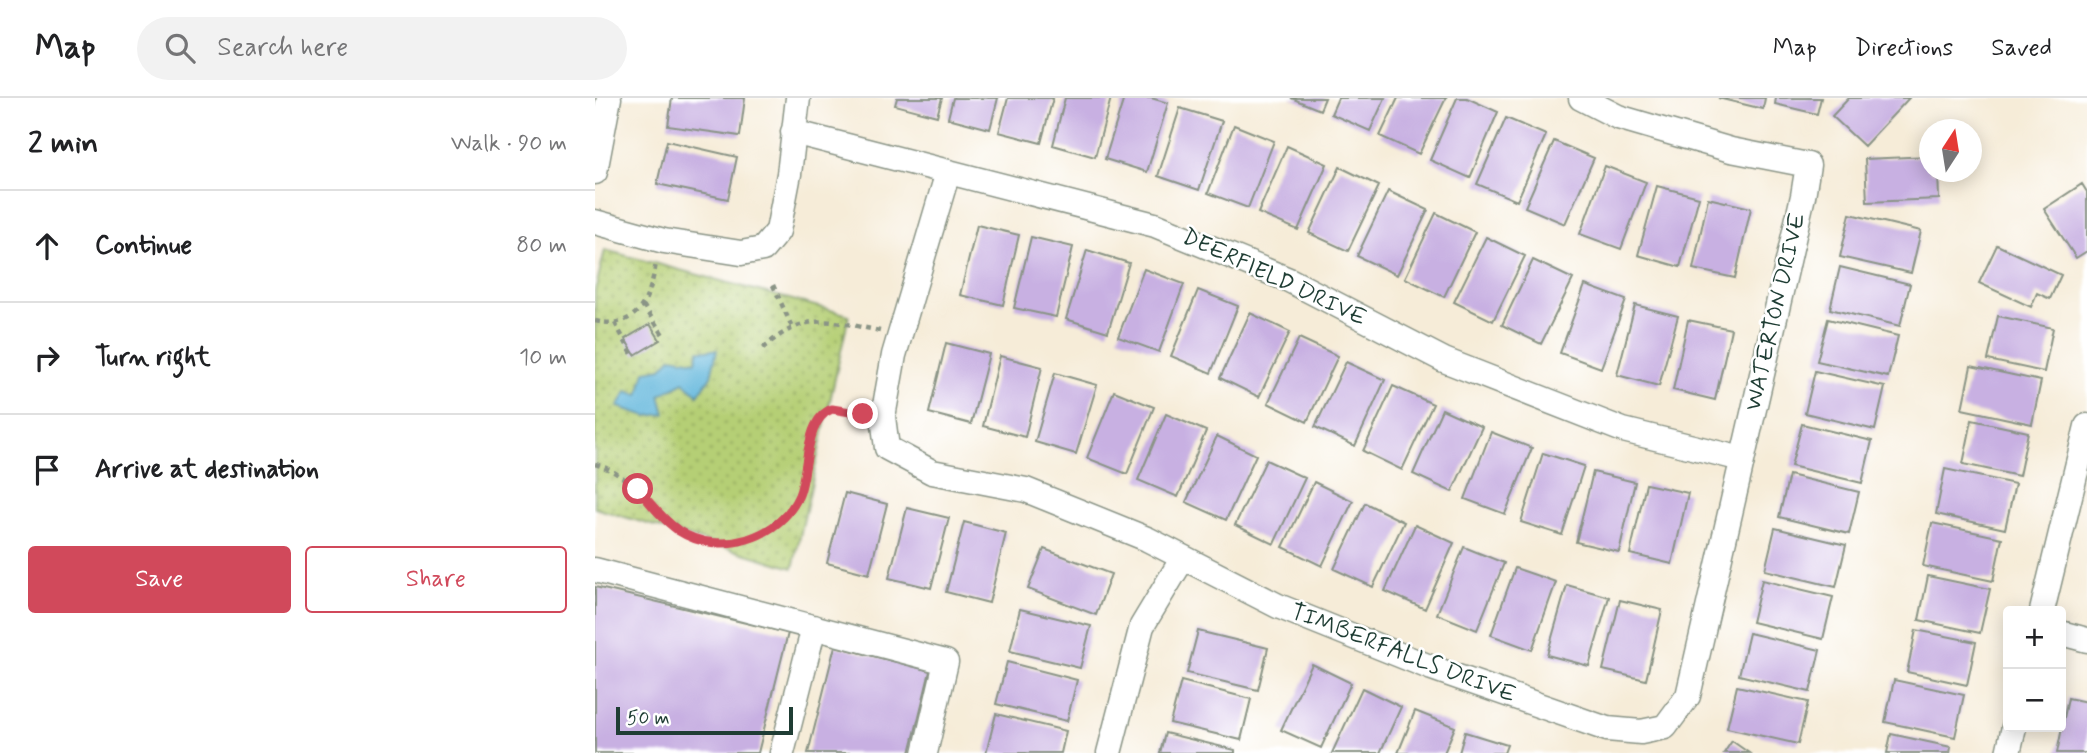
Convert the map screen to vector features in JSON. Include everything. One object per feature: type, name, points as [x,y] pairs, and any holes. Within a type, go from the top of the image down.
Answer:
[{"type":"street","points":[[595,172],[609,98]]},
{"type":"street","points":[[595,222],[664,241],[741,253],[764,249],[778,231],[798,98]]},
{"type":"street","name":"WATERTON DRIVE","points":[[1591,100],[1618,117],[1731,150],[1808,165],[1742,459]]},
{"type":"street","name":"DEERFIELD DRIVE","points":[[793,132],[1155,225],[1289,280],[1444,360],[1623,430],[1742,459]]},
{"type":"street","name":"TIMBERFALLS DRIVE","points":[[948,172],[894,355],[883,417],[887,448],[932,472],[1026,490],[1147,539],[1277,606],[1432,668],[1607,729],[1641,732],[1665,727],[1688,696],[1742,459]]},
{"type":"street","points":[[2043,606],[2087,426]]},
{"type":"street","points":[[1109,753],[1142,626],[1183,558]]},
{"type":"street","points":[[595,570],[946,662],[925,753]]},
{"type":"street","points":[[782,753],[814,627]]},
{"type":"street","points":[[2066,634],[2087,640]]},
{"type":"street","points":[[2008,753],[2013,732]]},
{"type":"path","points":[[595,321],[615,323],[631,316],[643,305],[656,264]]},
{"type":"path","points":[[773,285],[792,327]]},
{"type":"path","points":[[643,305],[664,336]]},
{"type":"path","points":[[763,348],[792,327],[805,322],[823,320],[884,332]]},
{"type":"path","points":[[615,323],[633,356]]},
{"type":"path","points":[[595,464],[622,476],[638,489],[664,519],[690,537],[714,542],[737,542],[762,533],[796,502],[819,417],[832,409],[863,414]]},
{"type":"green space","points":[[605,250],[849,315],[793,568],[595,508],[595,291]]},
{"type":"water","points":[[699,350],[717,350],[711,376],[698,395],[684,382],[660,395],[665,414],[647,416],[618,407],[627,391],[639,395],[645,371],[662,368],[672,357],[696,361]]},
{"type":"building","points":[[672,98],[745,98],[740,136],[668,126]]},
{"type":"building","points":[[897,98],[942,98],[937,116],[895,105]]},
{"type":"building","points":[[953,98],[998,98],[990,129],[948,118]]},
{"type":"building","points":[[1008,98],[1053,98],[1041,143],[999,132]]},
{"type":"building","points":[[1065,98],[1111,98],[1095,157],[1053,145]]},
{"type":"building","points":[[1124,98],[1151,98],[1168,103],[1147,172],[1105,159]]},
{"type":"building","points":[[1291,98],[1325,98],[1320,110]]},
{"type":"building","points":[[1338,98],[1385,98],[1370,131],[1331,114]]},
{"type":"building","points":[[1398,98],[1446,98],[1419,154],[1380,136]]},
{"type":"building","points":[[1457,98],[1467,98],[1498,112],[1470,178],[1430,160]]},
{"type":"building","points":[[1718,98],[1765,98],[1763,109]]},
{"type":"building","points":[[1776,98],[1821,98],[1817,114],[1775,104]]},
{"type":"building","points":[[1849,98],[1909,98],[1864,146],[1832,116]]},
{"type":"building","points":[[1180,108],[1222,121],[1199,190],[1158,176]]},
{"type":"building","points":[[1506,118],[1546,135],[1517,201],[1477,184]]},
{"type":"building","points":[[1234,125],[1274,141],[1248,208],[1208,193]]},
{"type":"building","points":[[667,141],[737,157],[728,199],[657,184]]},
{"type":"building","points":[[1554,141],[1594,158],[1565,224],[1525,207]]},
{"type":"building","points":[[1287,146],[1327,164],[1298,230],[1258,213]]},
{"type":"building","points":[[1919,157],[1919,182],[1938,182],[1939,199],[1867,202],[1865,159]]},
{"type":"building","points":[[1605,166],[1646,182],[1621,249],[1580,234]]},
{"type":"building","points":[[1340,167],[1379,186],[1348,251],[1309,233]]},
{"type":"building","points":[[2082,184],[2087,192],[2087,251],[2076,258],[2044,209]]},
{"type":"building","points":[[1657,186],[1699,197],[1680,267],[1638,255]]},
{"type":"building","points":[[1388,191],[1428,210],[1397,275],[1357,256]]},
{"type":"building","points":[[1708,198],[1751,208],[1735,278],[1693,269]]},
{"type":"building","points":[[1436,213],[1475,232],[1444,297],[1405,278]]},
{"type":"building","points":[[1850,214],[1921,231],[1911,273],[1840,257]]},
{"type":"building","points":[[977,225],[1019,235],[1003,305],[960,295]]},
{"type":"building","points":[[1031,237],[1073,247],[1056,317],[1014,308]]},
{"type":"building","points":[[1486,237],[1525,256],[1493,321],[1454,302]]},
{"type":"building","points":[[1997,245],[2061,275],[2050,299],[2037,293],[2031,307],[1979,283]]},
{"type":"building","points":[[1087,250],[1129,263],[1108,332],[1066,319]]},
{"type":"building","points":[[1533,260],[1573,279],[1541,344],[1502,325]]},
{"type":"building","points":[[1840,267],[1910,284],[1900,326],[1830,309]]},
{"type":"building","points":[[1144,269],[1184,284],[1159,352],[1118,337]]},
{"type":"building","points":[[1585,285],[1626,300],[1601,368],[1560,353]]},
{"type":"building","points":[[1198,290],[1238,306],[1211,373],[1171,356]]},
{"type":"building","points":[[1635,305],[1678,316],[1659,386],[1617,375]]},
{"type":"building","points":[[1250,313],[1290,332],[1259,397],[1220,378]]},
{"type":"building","points":[[1998,316],[2053,328],[2044,372],[1988,360]]},
{"type":"building","points":[[1828,319],[1898,336],[1888,377],[1817,361]]},
{"type":"building","points":[[1688,320],[1731,329],[1715,400],[1673,390]]},
{"type":"building","points":[[650,324],[660,340],[635,355],[625,339]]},
{"type":"building","points":[[1299,338],[1338,356],[1307,422],[1268,403]]},
{"type":"building","points":[[946,343],[989,354],[971,424],[929,413]]},
{"type":"building","points":[[1000,356],[1042,367],[1025,437],[983,426]]},
{"type":"building","points":[[1346,362],[1385,380],[1355,446],[1315,427]]},
{"type":"building","points":[[1971,366],[2041,381],[2032,424],[1962,409]]},
{"type":"building","points":[[1815,371],[1885,387],[1875,430],[1805,413]]},
{"type":"building","points":[[1055,373],[1097,385],[1076,454],[1035,442]]},
{"type":"building","points":[[1393,386],[1433,404],[1402,470],[1363,451]]},
{"type":"building","points":[[1114,391],[1154,407],[1127,474],[1087,458]]},
{"type":"building","points":[[1442,409],[1482,427],[1452,492],[1413,474]]},
{"type":"building","points":[[1166,414],[1206,431],[1178,497],[1138,480]]},
{"type":"building","points":[[1972,420],[2028,432],[2019,476],[1963,464]]},
{"type":"building","points":[[1802,424],[1872,441],[1862,483],[1791,466]]},
{"type":"building","points":[[1491,432],[1532,448],[1505,514],[1465,499]]},
{"type":"building","points":[[1217,436],[1256,455],[1226,520],[1186,502]]},
{"type":"building","points":[[1543,453],[1584,466],[1562,535],[1521,522]]},
{"type":"building","points":[[1266,460],[1305,478],[1274,544],[1235,525]]},
{"type":"building","points":[[1945,469],[2015,484],[2005,529],[1936,514]]},
{"type":"building","points":[[1593,472],[1635,482],[1619,552],[1576,542]]},
{"type":"building","points":[[1789,475],[1859,492],[1849,534],[1779,517]]},
{"type":"building","points":[[1314,482],[1353,501],[1322,566],[1283,547]]},
{"type":"building","points":[[1646,484],[1688,493],[1672,564],[1630,554]]},
{"type":"building","points":[[845,493],[887,504],[869,574],[827,563]]},
{"type":"building","points":[[1365,503],[1404,522],[1373,587],[1334,569]]},
{"type":"building","points":[[907,508],[949,518],[931,588],[889,578]]},
{"type":"building","points":[[964,522],[1006,533],[989,603],[946,592]]},
{"type":"building","points":[[1932,523],[2002,538],[1993,581],[1923,566]]},
{"type":"building","points":[[1415,525],[1454,543],[1425,609],[1385,591]]},
{"type":"building","points":[[1775,528],[1846,545],[1836,587],[1765,570]]},
{"type":"building","points":[[1464,547],[1504,563],[1477,630],[1437,614]]},
{"type":"building","points":[[1044,549],[1111,574],[1096,615],[1028,589]]},
{"type":"building","points":[[1515,568],[1556,582],[1532,650],[1491,635]]},
{"type":"building","points":[[1928,576],[1990,589],[1980,633],[1919,620]]},
{"type":"building","points":[[1762,580],[1833,597],[1823,639],[1752,622]]},
{"type":"building","points":[[1567,585],[1609,597],[1589,666],[1547,655]]},
{"type":"building","points":[[595,587],[788,633],[758,753],[595,753]]},
{"type":"building","points":[[1620,600],[1662,610],[1646,680],[1603,670]]},
{"type":"building","points":[[1020,609],[1091,626],[1080,668],[1010,651]]},
{"type":"building","points":[[1916,630],[1976,642],[1967,685],[1907,672]]},
{"type":"building","points":[[1198,631],[1268,648],[1258,690],[1187,673]]},
{"type":"building","points":[[1749,633],[1820,650],[1810,692],[1739,675]]},
{"type":"building","points":[[835,646],[930,671],[910,753],[808,753]]},
{"type":"building","points":[[1007,662],[1077,680],[1067,721],[996,704]]},
{"type":"building","points":[[1312,664],[1351,683],[1321,748],[1281,730]]},
{"type":"building","points":[[1894,680],[1964,695],[1955,737],[1885,722]]},
{"type":"building","points":[[1181,681],[1251,699],[1241,740],[1170,723]]},
{"type":"building","points":[[1737,686],[1808,702],[1798,744],[1727,728]]},
{"type":"building","points":[[1362,688],[1401,707],[1380,753],[1332,753]]},
{"type":"building","points":[[2068,698],[2087,702],[2087,753],[2057,753],[2061,732],[2066,732]]},
{"type":"building","points":[[1415,711],[1455,727],[1444,753],[1398,753]]},
{"type":"building","points":[[996,714],[1066,731],[1061,753],[986,753]]},
{"type":"building","points":[[1465,732],[1507,745],[1504,753],[1459,753]]},
{"type":"building","points":[[1165,733],[1235,750],[1235,753],[1160,753]]},
{"type":"building","points":[[1891,734],[1951,747],[1950,753],[1887,753]]},
{"type":"building","points":[[1732,741],[1749,753],[1724,753]]},
{"type":"route","points":[[638,489],[664,519],[690,537],[729,543],[745,540],[776,523],[796,502],[803,483],[814,427],[819,417],[832,409],[863,414]]}]
